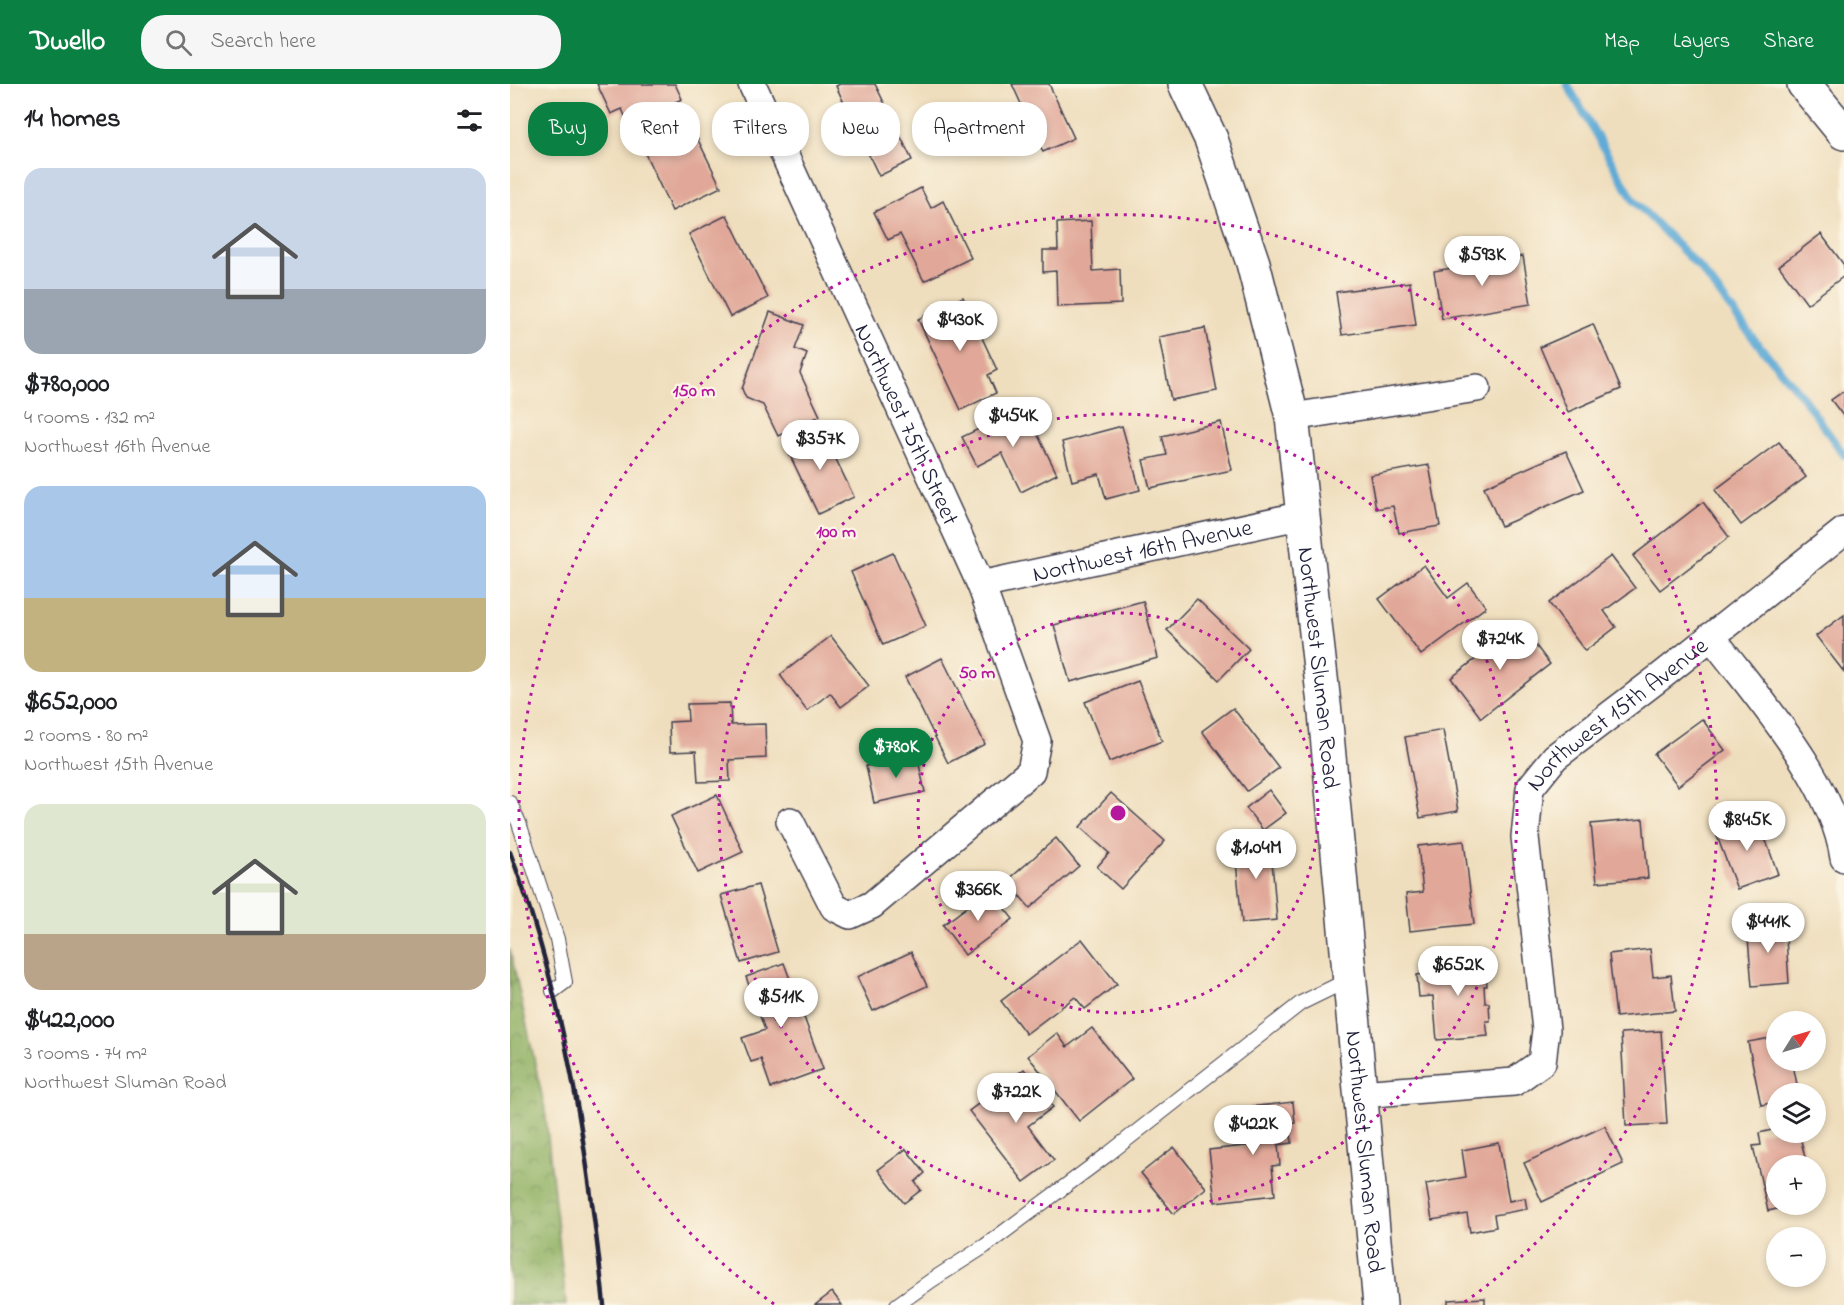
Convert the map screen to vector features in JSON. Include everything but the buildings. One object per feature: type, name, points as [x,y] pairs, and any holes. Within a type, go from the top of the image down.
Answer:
[{"type":"street","name":"Northwest 75th Street","points":[[752,84],[981,585],[1037,741],[1032,771],[872,904],[850,915],[834,907],[790,822]]},
{"type":"street","name":"Northwest Sluman Road","points":[[1185,84],[1211,139],[1253,263],[1292,417],[1325,713],[1380,1305]]},
{"type":"street","points":[[1804,84],[1844,133]]},
{"type":"street","points":[[1292,417],[1477,388]]},
{"type":"street","name":"Northwest 16th Avenue","points":[[981,585],[1303,515]]},
{"type":"street","name":"Northwest 15th Avenue","points":[[1360,1094],[1514,1082],[1542,1062],[1546,1030],[1525,837],[1530,788],[1555,757],[1844,531]]},
{"type":"street","points":[[1711,636],[1791,742],[1820,789],[1842,844],[1844,858]]},
{"type":"lane","points":[[510,803],[519,823],[557,939],[565,982],[553,992]]},
{"type":"lane","points":[[897,1305],[1004,1232],[1301,1004],[1350,979]]},
{"type":"green space","points":[[510,949],[545,1109],[566,1305],[510,1305]]},
{"type":"waterway","points":[[1567,84],[1634,201],[1701,269],[1754,339],[1801,395],[1844,455]]},
{"type":"railway","points":[[510,852],[546,963],[572,1076],[582,1132],[604,1305]]}]
